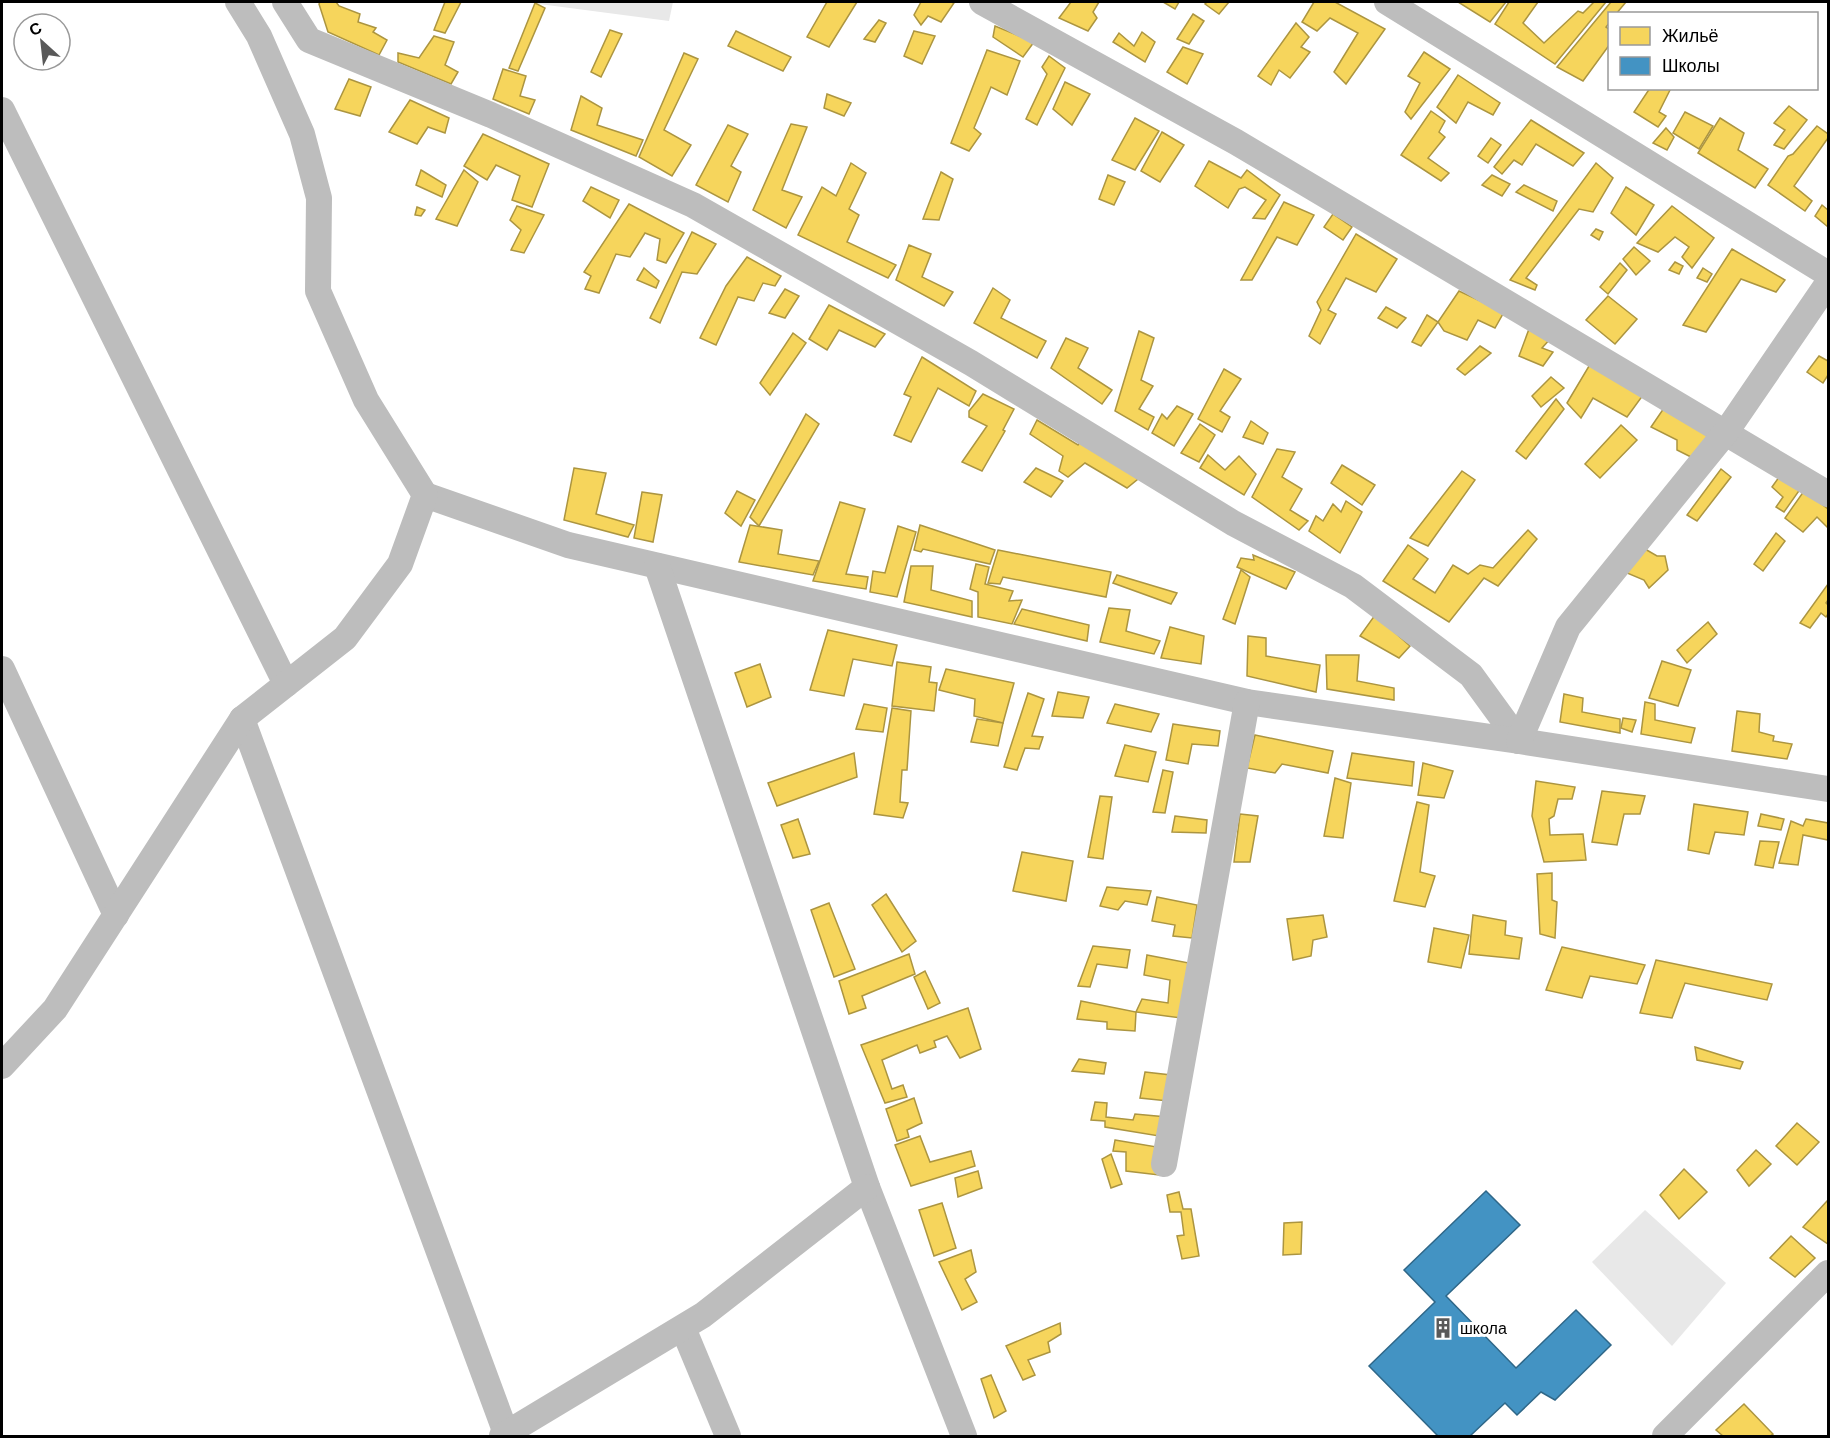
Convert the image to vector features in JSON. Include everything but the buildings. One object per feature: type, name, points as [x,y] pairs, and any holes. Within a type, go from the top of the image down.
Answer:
[{"type":"street","points":[[238,2],[259,36],[302,134],[320,198],[318,291],[366,400],[425,495],[568,545],[1247,702],[1828,789]]},
{"type":"street","points":[[285,2],[309,40],[491,115],[693,204],[971,363],[1233,523],[1353,586],[1471,675],[1519,741]]},
{"type":"street","points":[[982,2],[1236,142],[1828,494]]},
{"type":"street","points":[[1387,2],[1828,274]]},
{"type":"street","points":[[2,110],[286,684]]},
{"type":"street","points":[[1519,741],[1568,627],[1726,432],[1828,283]]},
{"type":"street","points":[[2,1066],[55,1010],[242,719],[345,638],[400,564],[425,495]]},
{"type":"street","points":[[657,566],[867,1187],[964,1437]]},
{"type":"street","points":[[2,669],[116,915]]},
{"type":"street","points":[[1164,1164],[1247,702]]},
{"type":"street","points":[[242,719],[505,1436],[703,1315],[867,1187]]},
{"type":"street","points":[[1665,1437],[1828,1273]]},
{"type":"street","points":[[683,1328],[728,1437]]},
{"type":"shaded area","points":[[524,2],[673,2],[669,21]]},
{"type":"shaded area","points":[[1645,1210],[1726,1283],[1672,1346],[1592,1262]]},
{"type":"place","name":"школа","points":[[1443,1328]]}]
